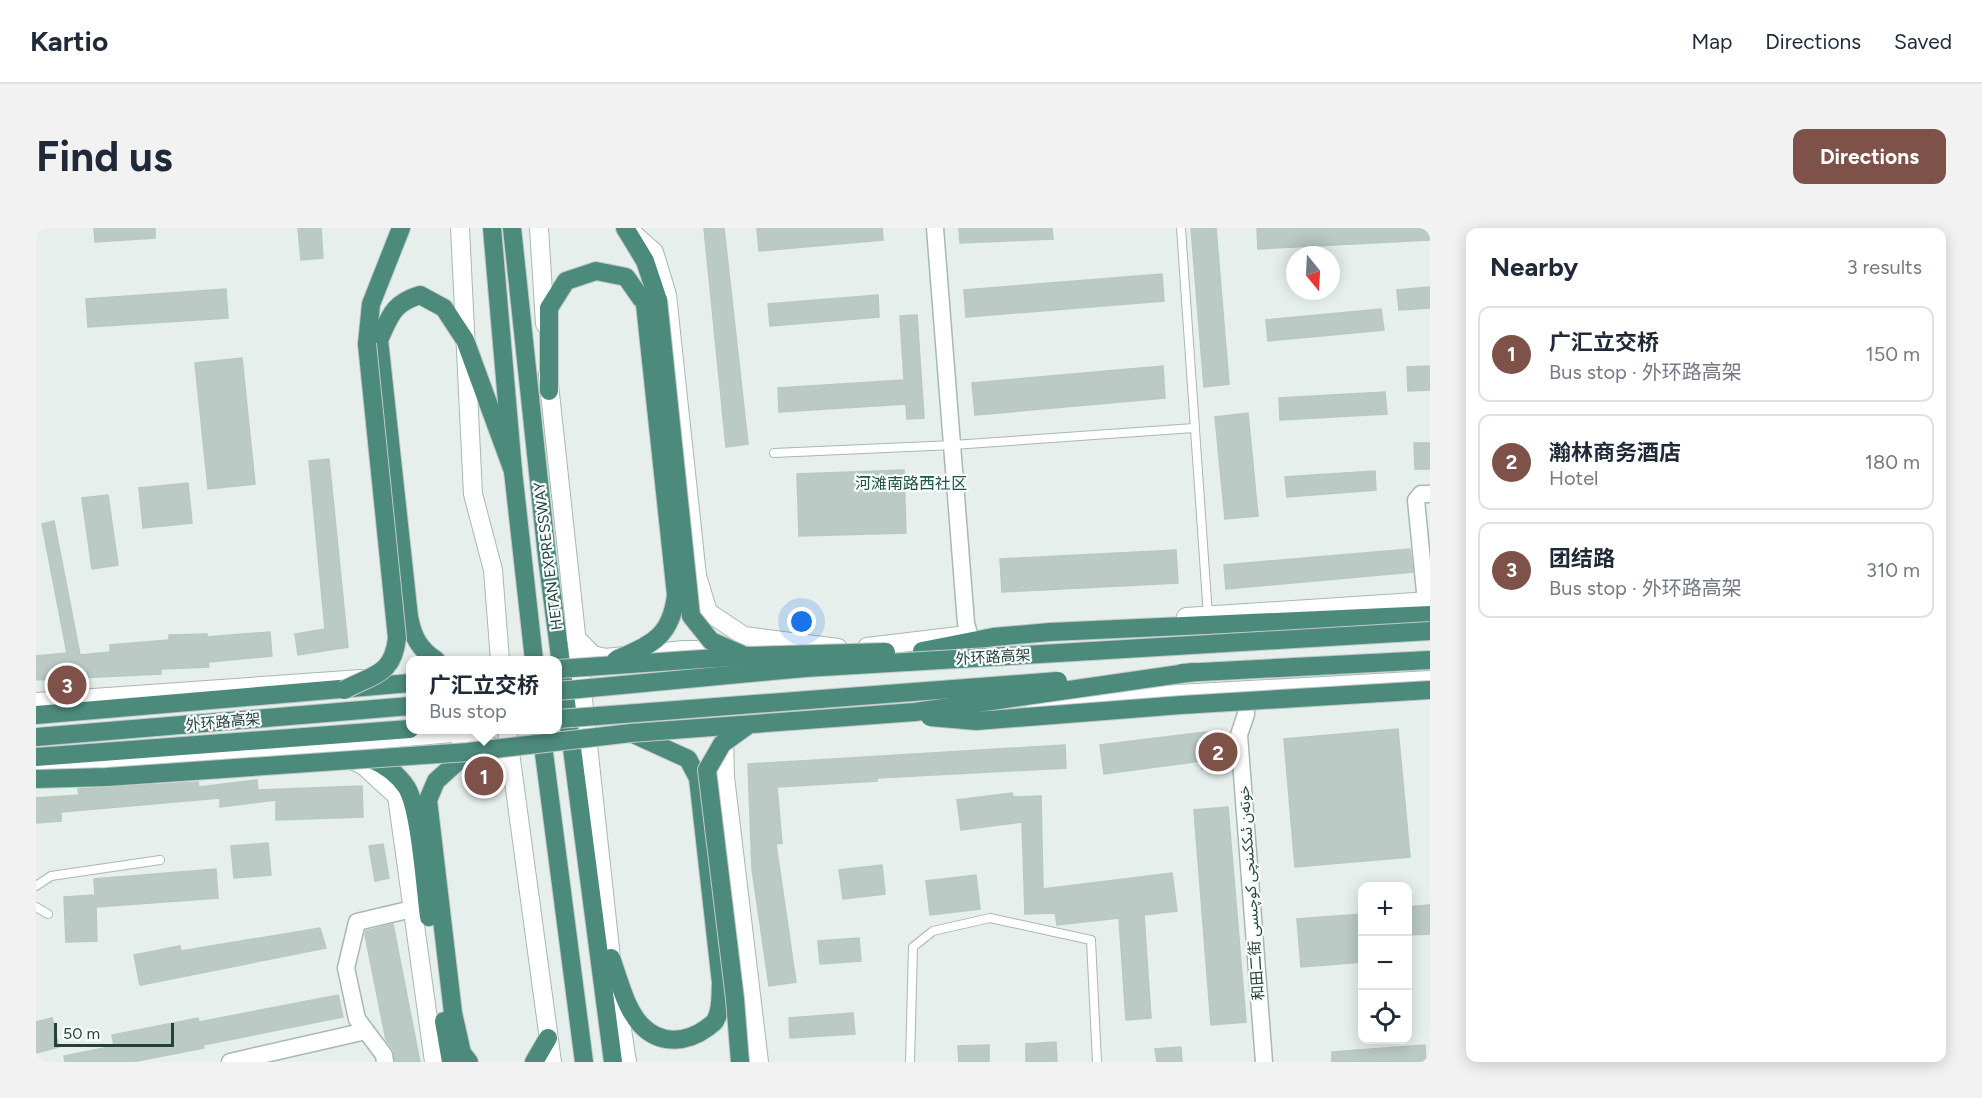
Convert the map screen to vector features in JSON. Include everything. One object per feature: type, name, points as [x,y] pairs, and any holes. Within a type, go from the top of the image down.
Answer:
[{"type":"highway","points":[[344,690],[388,667],[395,656],[397,638],[371,304],[401,228]]},
{"type":"highway","name":"HETAN EXPRESSWAY","points":[[492,228],[513,471],[534,656]]},
{"type":"highway","name":"HETAN EXPRESSWAY","points":[[512,228],[547,557],[560,656]]},
{"type":"highway","points":[[626,228],[645,261],[652,302],[691,616],[711,641],[746,656]]},
{"type":"highway","points":[[549,391],[549,308],[566,281],[596,271],[626,277],[652,302],[676,596],[673,617],[653,643],[606,665]]},
{"type":"highway","points":[[430,656],[412,636],[373,342],[392,312],[404,300],[420,295],[444,308],[465,340],[513,471]]},
{"type":"highway","points":[[922,651],[993,637],[1429,606]]},
{"type":"highway","name":"外环路高架","points":[[562,691],[806,668],[1430,631]]},
{"type":"highway","points":[[562,669],[746,656],[1091,643],[1275,641]]},
{"type":"highway","name":"外环路高架","points":[[562,719],[1194,672],[1430,660]]},
{"type":"highway","name":"HETAN EXPRESSWAY","points":[[562,672],[613,1062]]},
{"type":"highway","points":[[36,779],[106,777],[468,753],[631,733],[892,714],[1194,672]]},
{"type":"highway","points":[[36,715],[406,684]]},
{"type":"highway","points":[[892,714],[976,721],[1181,705],[1430,690]]},
{"type":"highway","name":"外环路高架","points":[[36,736],[406,706]]},
{"type":"highway","points":[[740,1062],[735,999],[707,771],[722,744],[750,724]]},
{"type":"highway","name":"外环路高架","points":[[36,757],[406,729]]},
{"type":"highway","points":[[611,958],[629,1005],[639,1023],[654,1036],[674,1041],[697,1035],[716,1021],[720,1005],[721,983],[698,778],[688,759],[631,733]]},
{"type":"highway","points":[[542,734],[584,1062]]},
{"type":"highway","points":[[468,753],[455,761],[435,781],[428,800],[453,1013],[462,1053],[468,1062]]},
{"type":"highway","points":[[371,759],[386,766],[407,788],[414,807],[451,1062]]},
{"type":"highway","points":[[534,1062],[548,1038]]},
{"type":"street","points":[[460,228],[473,494],[493,570],[495,656]]},
{"type":"street","points":[[539,228],[549,391],[611,958],[627,1062]]},
{"type":"street","points":[[626,228],[654,252],[667,295],[697,576],[708,612],[744,636],[838,648]]},
{"type":"street","points":[[935,228],[966,623],[969,634]]},
{"type":"street","points":[[576,638],[593,655],[605,658],[684,650],[838,648],[969,634],[1208,616],[1429,606],[1416,500],[1421,494],[1430,494]]},
{"type":"street","points":[[36,702],[406,676]]},
{"type":"street","points":[[587,740],[605,728],[1430,680]]},
{"type":"street","name":"和田二街 خوتەن ئىككىنچى كوچىسى","points":[[1245,690],[1246,714],[1239,735],[1264,1062]]},
{"type":"street","points":[[723,720],[725,777],[759,1062]]},
{"type":"street","points":[[36,770],[441,734]]},
{"type":"street","points":[[455,734],[494,748],[511,766]]},
{"type":"street","points":[[508,734],[552,1062]]},
{"type":"street","points":[[316,745],[363,765],[398,796],[434,1062]]},
{"type":"street","points":[[385,1062],[384,1055],[357,1019],[346,968],[357,922],[412,909]]},
{"type":"street","points":[[230,1062],[366,1032]]},
{"type":"lane","points":[[1181,228],[1208,616]]},
{"type":"lane","points":[[774,453],[953,445],[1194,428]]},
{"type":"lane","points":[[36,886],[51,876],[160,860]]},
{"type":"lane","points":[[36,907],[48,914]]},
{"type":"lane","points":[[910,1062],[913,947],[933,931],[990,918],[1091,940],[1097,1062]]},
{"type":"building","points":[[94,228],[155,228],[155,238],[95,242]]},
{"type":"building","points":[[298,228],[321,228],[323,258],[301,260]]},
{"type":"building","points":[[704,228],[724,228],[748,444],[726,447]]},
{"type":"building","points":[[757,228],[882,228],[883,240],[759,251]]},
{"type":"building","points":[[959,228],[1052,228],[1053,239],[960,243]]},
{"type":"building","points":[[1191,228],[1216,228],[1229,384],[1204,387]]},
{"type":"building","points":[[1257,228],[1430,228],[1430,240],[1258,249]]},
{"type":"building","points":[[1162,274],[1164,301],[966,317],[964,290]]},
{"type":"building","points":[[1430,287],[1430,308],[1399,310],[1397,290]]},
{"type":"building","points":[[226,289],[228,318],[88,327],[86,299]]},
{"type":"building","points":[[878,295],[879,317],[770,326],[768,304]]},
{"type":"building","points":[[1381,309],[1384,330],[1268,341],[1266,320]]},
{"type":"building","points":[[917,315],[924,418],[907,419],[906,404],[779,412],[778,388],[904,380],[900,316]]},
{"type":"building","points":[[242,358],[255,484],[208,489],[195,363]]},
{"type":"building","points":[[1163,366],[1165,398],[975,415],[972,383]]},
{"type":"building","points":[[1430,366],[1430,390],[1408,391],[1407,367]]},
{"type":"building","points":[[1385,392],[1387,414],[1280,420],[1279,398]]},
{"type":"building","points":[[1248,413],[1258,516],[1225,519],[1215,417]]},
{"type":"building","points":[[1414,443],[1430,443],[1430,469],[1415,469]]},
{"type":"building","points":[[329,459],[348,647],[298,655],[295,634],[325,629],[309,461]]},
{"type":"building","points":[[904,470],[906,533],[799,536],[797,474]]},
{"type":"building","points":[[1375,471],[1376,490],[1287,497],[1285,477]]},
{"type":"building","points":[[188,483],[192,523],[143,528],[139,488]]},
{"type":"building","points":[[108,495],[118,565],[92,569],[82,498]]},
{"type":"building","points":[[54,521],[80,655],[110,652],[110,645],[169,640],[169,635],[207,634],[207,637],[270,632],[272,656],[208,662],[209,667],[161,669],[161,674],[36,680],[36,656],[67,653],[42,524]]},
{"type":"building","points":[[1410,549],[1413,572],[1226,589],[1224,565]]},
{"type":"building","points":[[1176,550],[1178,583],[1002,592],[1000,559]]},
{"type":"building","points":[[1398,729],[1410,857],[1295,867],[1284,739]]},
{"type":"building","points":[[1222,730],[1223,768],[1202,769],[1201,761],[1104,774],[1100,745]]},
{"type":"building","points":[[1065,745],[1066,768],[877,778],[877,781],[777,787],[782,843],[776,844],[796,982],[769,986],[752,869],[748,764]]},
{"type":"building","points":[[257,780],[258,790],[362,786],[363,817],[276,820],[276,800],[220,807],[220,798],[61,812],[61,821],[36,823],[36,798],[79,795],[78,789],[198,782],[199,787]]},
{"type":"building","points":[[1012,793],[1013,797],[1041,796],[1043,889],[1172,873],[1177,911],[1144,915],[1151,1018],[1126,1020],[1119,918],[1057,925],[1055,913],[1025,914],[1022,822],[961,830],[957,800]]},
{"type":"building","points":[[1228,807],[1246,1022],[1211,1025],[1194,810]]},
{"type":"building","points":[[268,843],[271,875],[234,878],[231,846]]},
{"type":"building","points":[[383,844],[389,878],[375,881],[369,846]]},
{"type":"building","points":[[882,865],[885,894],[843,899],[839,870]]},
{"type":"building","points":[[216,869],[218,898],[96,907],[97,941],[66,942],[64,897],[95,895],[94,879]]},
{"type":"building","points":[[976,875],[980,909],[930,915],[926,881]]},
{"type":"building","points":[[1430,905],[1430,934],[1412,935],[1412,907]]},
{"type":"building","points":[[1358,914],[1358,962],[1301,967],[1297,919]]},
{"type":"building","points":[[393,924],[420,1062],[395,1062],[393,1049],[386,1040],[365,935],[366,931]]},
{"type":"building","points":[[320,928],[326,948],[140,985],[134,955],[180,946],[181,951]]},
{"type":"building","points":[[859,938],[861,961],[820,964],[818,941]]},
{"type":"building","points":[[338,995],[343,1017],[203,1045],[204,1048],[132,1062],[65,1062],[64,1056],[114,1046],[112,1035],[198,1018],[199,1022]]},
{"type":"building","points":[[853,1013],[855,1034],[790,1038],[789,1018]]},
{"type":"building","points":[[52,1018],[59,1047],[36,1053],[36,1022]]},
{"type":"building","points":[[1056,1042],[1057,1062],[1026,1062],[1026,1044]]},
{"type":"building","points":[[989,1045],[989,1062],[959,1062],[958,1046]]},
{"type":"building","points":[[1425,1045],[1426,1062],[1332,1062],[1332,1052]]},
{"type":"building","points":[[1181,1047],[1182,1062],[1157,1062],[1155,1049]]},
{"type":"place","name":"团结路","points":[[67,685]]},
{"type":"place","name":"瀚林商务酒店","points":[[1218,752]]},
{"type":"place","name":"广汇立交桥","points":[[484,776]]},
{"type":"district","name":"河滩南路西社区","points":[[911,483]]}]
